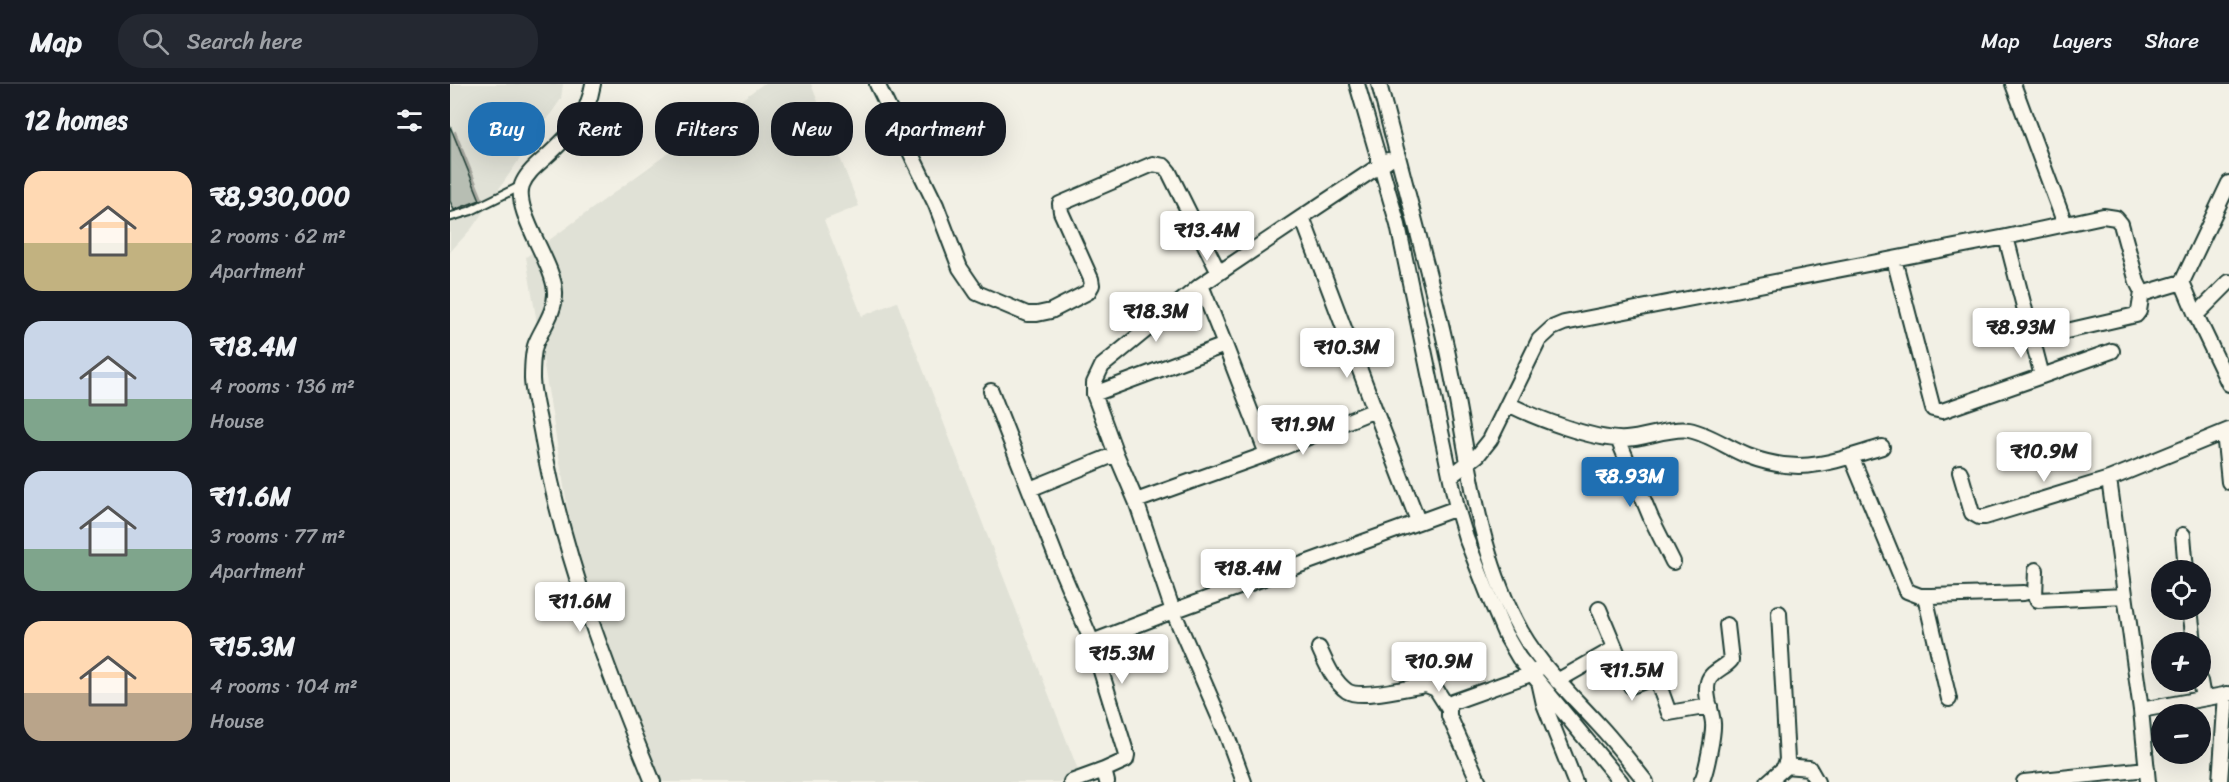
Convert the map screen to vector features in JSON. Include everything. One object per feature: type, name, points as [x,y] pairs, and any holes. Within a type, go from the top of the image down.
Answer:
[{"type":"street","points":[[593,84],[586,110],[573,132],[530,172],[521,186],[522,205],[552,278],[555,293],[553,308],[535,346],[532,381],[548,470],[582,592],[625,715],[653,782]]},
{"type":"street","points":[[877,84],[936,205],[960,268],[976,293],[1027,314],[1037,314],[1051,311],[1088,292],[1092,285],[1091,279],[1061,212],[1060,204],[1153,164],[1164,166],[1169,172],[1214,263]]},
{"type":"street","points":[[1357,84],[1398,225],[1457,508],[1466,538],[1505,634],[1536,679],[1620,782]]},
{"type":"street","points":[[1379,84],[1444,337],[1467,465],[1481,530],[1494,571],[1525,639],[1557,681],[1598,724],[1646,782]]},
{"type":"street","points":[[2013,84],[2065,224]]},
{"type":"street","points":[[1244,782],[1226,733],[1173,610],[1136,501],[1094,394],[1094,383],[1102,366],[1201,285],[1214,263],[1302,218],[1397,154]]},
{"type":"street","points":[[2142,292],[2182,282],[2229,183]]},
{"type":"street","points":[[1451,476],[1467,465],[1490,440],[1539,340],[1552,328],[1564,323],[2103,216],[2116,218],[2121,224],[2137,282],[2142,292],[2139,311],[2136,315],[2032,339]]},
{"type":"street","points":[[1302,218],[1418,521]]},
{"type":"street","points":[[2006,237],[2042,376]]},
{"type":"street","points":[[1894,259],[1933,410],[1942,411],[2112,351]]},
{"type":"street","points":[[2182,282],[2229,384]]},
{"type":"street","points":[[2196,315],[2229,282]]},
{"type":"street","points":[[1201,285],[1267,454]]},
{"type":"street","points":[[1423,345],[1444,337]]},
{"type":"street","points":[[1094,394],[1225,345]]},
{"type":"street","points":[[991,390],[1092,642],[1127,755],[1125,760],[1106,776],[1071,782]]},
{"type":"street","points":[[1508,404],[1556,424],[1618,440],[1689,430],[1748,456],[1787,467],[1825,464],[1882,447]]},
{"type":"street","points":[[1136,501],[1267,454],[1375,410]]},
{"type":"street","points":[[1960,472],[1972,513],[1979,517],[2109,479],[2227,431],[2229,482]]},
{"type":"street","points":[[1618,440],[1651,518],[1673,562]]},
{"type":"street","points":[[1030,489],[1116,454]]},
{"type":"street","points":[[1851,456],[1903,586],[1911,594],[1925,596],[2024,593]]},
{"type":"street","points":[[2024,782],[2148,776],[2109,479]]},
{"type":"street","points":[[1092,642],[1173,610],[1457,508]]},
{"type":"street","points":[[2184,535],[2185,560]]},
{"type":"street","points":[[2036,570],[2035,596],[2038,600],[2125,596]]},
{"type":"street","points":[[1925,596],[1949,699]]},
{"type":"street","points":[[1599,609],[1631,686],[1654,677],[1657,678],[1667,712],[1710,706]]},
{"type":"street","points":[[1768,782],[1785,766],[1787,760],[1779,613]]},
{"type":"street","points":[[1701,782],[1706,773],[1708,752],[1713,736],[1707,694],[1708,681],[1716,671],[1731,660],[1727,625]]},
{"type":"street","points":[[1319,648],[1336,680],[1350,692],[1364,694],[1426,685],[1436,689],[1448,708],[1449,716],[1479,782]]},
{"type":"street","points":[[1557,681],[1615,648]]},
{"type":"street","points":[[1448,708],[1453,702],[1536,679],[1544,665]]},
{"type":"street","points":[[1536,679],[1575,782]]},
{"type":"street","points":[[2202,692],[2203,698]]},
{"type":"street","points":[[2140,710],[2228,694],[2220,782]]},
{"type":"street","points":[[1785,766],[1809,768],[1817,782]]},
{"type":"lane","points":[[450,217],[470,211],[521,186]]},
{"type":"shaded area","points":[[450,84],[563,84],[561,99],[545,122],[545,102],[468,102],[468,156],[522,156],[472,228],[450,252]]},
{"type":"shaded area","points":[[763,84],[811,84],[818,102],[771,102],[771,156],[839,156],[859,206],[824,220],[862,316],[897,302],[1080,775],[1061,782],[646,782],[625,731],[581,589],[526,257],[664,156],[759,156],[759,102],[738,102]]},
{"type":"building","points":[[450,126],[480,200],[454,210],[450,201]]}]
